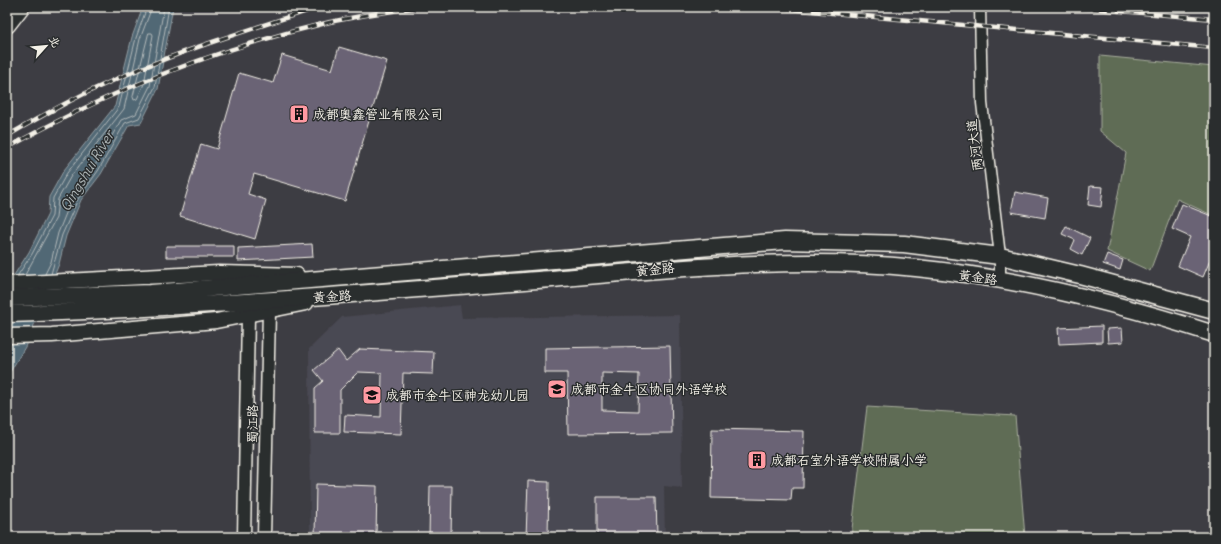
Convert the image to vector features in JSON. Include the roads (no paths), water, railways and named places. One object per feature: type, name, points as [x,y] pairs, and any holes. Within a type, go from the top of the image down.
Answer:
[{"type":"main road","points":[[7,25],[21,7]]},
{"type":"main road","name":"黄金路","points":[[7,298],[151,293],[785,241],[904,244],[1000,256],[1080,275],[1214,311]]},
{"type":"main road","name":"黄金路","points":[[7,314],[189,307],[697,265],[877,265],[916,268],[1022,283],[1100,301],[1214,334]]},
{"type":"main road","points":[[7,284],[219,273],[345,277]]},
{"type":"main road","points":[[7,336],[39,335],[216,321],[355,294]]},
{"type":"street","name":"两河大道","points":[[980,7],[982,102],[1000,256],[1000,280]]},
{"type":"street","name":"蜀江路","points":[[264,537],[269,311]]},
{"type":"street","name":"蜀江路","points":[[244,537],[248,314]]},
{"type":"water","name":"Qingshui River","points":[[143,7],[173,7],[158,89],[141,123],[129,125],[101,174],[81,200],[66,236],[59,264],[25,347],[7,377],[7,286],[29,252],[48,214],[49,197],[64,170],[115,106],[132,37]]},
{"type":"railway","points":[[7,136],[65,103],[127,74],[209,43],[319,7]]},
{"type":"railway","points":[[7,148],[44,128],[121,91],[200,60],[281,35],[334,21],[420,7]]},
{"type":"railway","points":[[767,7],[1214,48]]},
{"type":"railway","points":[[1072,7],[1214,19]]},
{"type":"place","name":"成都奥鑫管业有限公司","points":[[299,114]]},
{"type":"place","name":"成都市金牛区协同外语学校","points":[[557,389]]},
{"type":"place","name":"成都市金牛区神龙幼儿园","points":[[372,395]]},
{"type":"place","name":"成都石室外语学校附属小学","points":[[757,460]]}]
